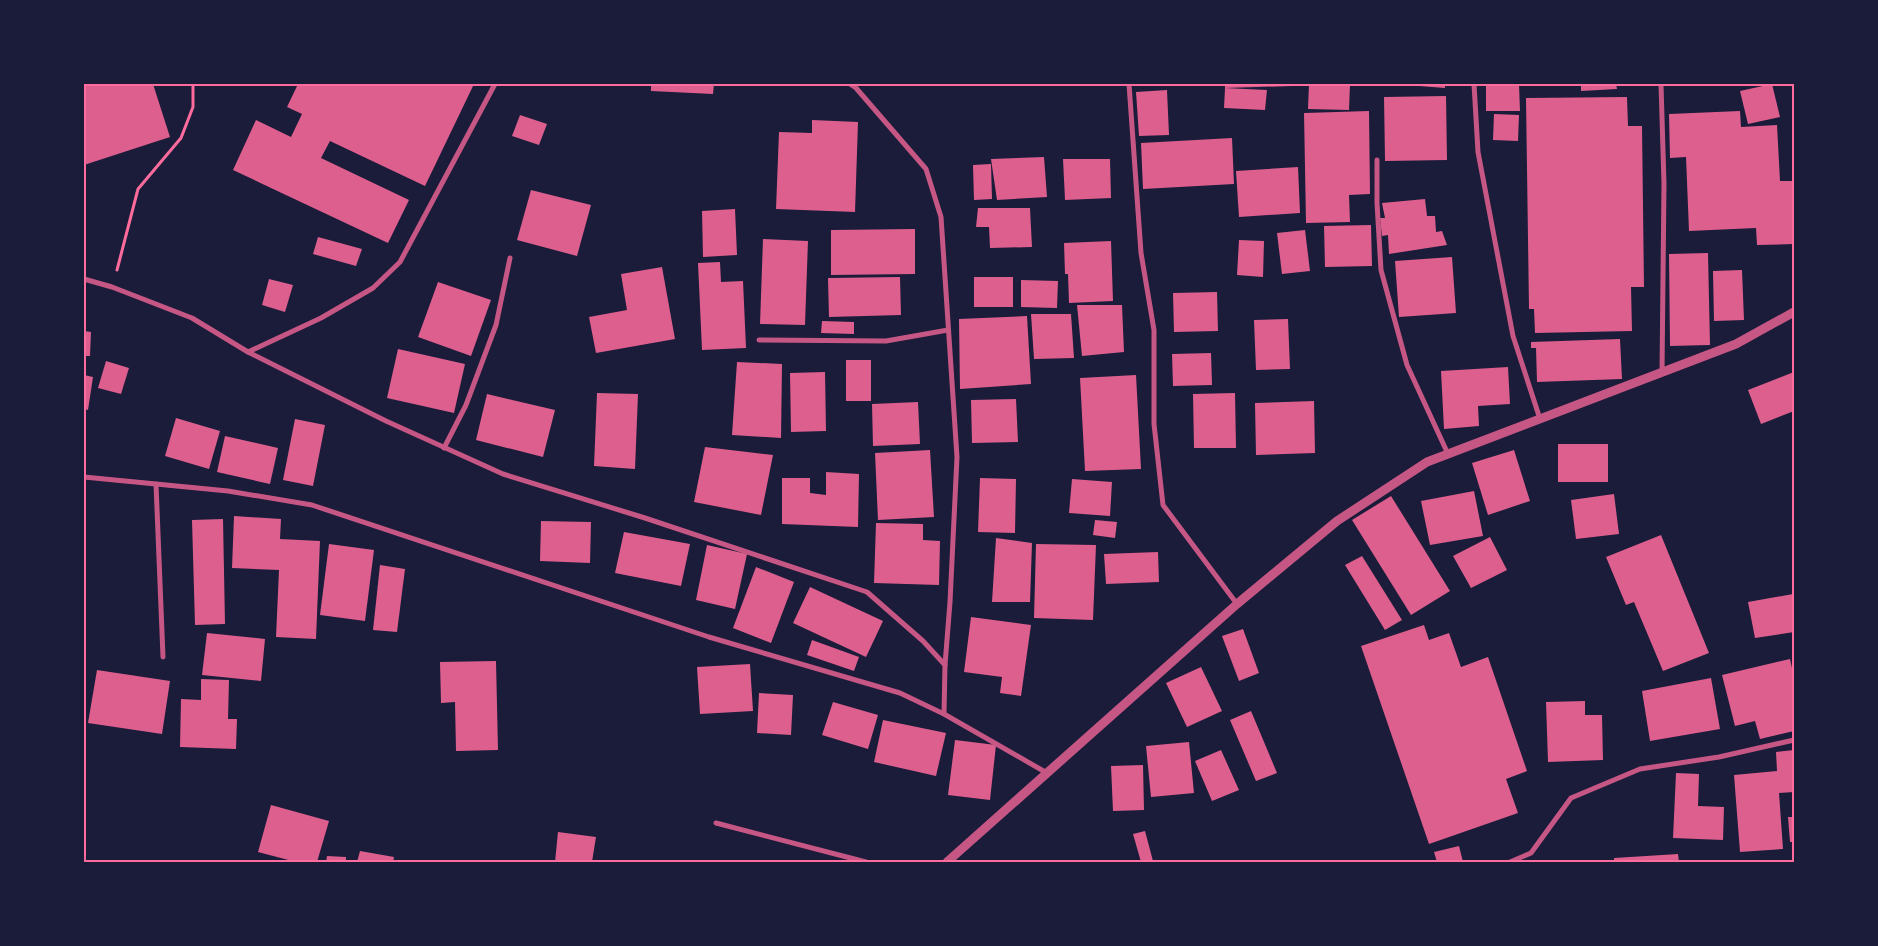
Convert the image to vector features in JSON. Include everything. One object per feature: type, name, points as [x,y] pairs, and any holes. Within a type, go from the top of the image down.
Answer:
[{"type":"street","points":[[248,352],[321,318],[373,288],[400,262],[495,84]]},
{"type":"street","points":[[850,84],[856,88],[926,169],[940,216],[957,457],[944,714]]},
{"type":"street","points":[[1129,84],[1141,253],[1154,330],[1154,424],[1163,505],[1237,604]]},
{"type":"street","points":[[1474,84],[1478,152],[1513,336],[1540,420]]},
{"type":"street","points":[[1661,84],[1664,184],[1662,374]]},
{"type":"street","points":[[1377,160],[1380,270],[1407,365],[1448,454]]},
{"type":"street","points":[[444,448],[466,405],[496,326],[510,258]]},
{"type":"street","points":[[84,279],[112,287],[192,318],[248,352],[386,421],[503,474],[645,518],[867,592],[923,641],[945,665]]},
{"type":"street","points":[[947,862],[1237,604],[1337,521],[1427,462],[1662,374],[1736,344],[1794,312]]},
{"type":"street","points":[[759,340],[886,341],[948,330]]},
{"type":"street","points":[[84,477],[228,491],[312,505],[709,637],[900,693],[944,714],[1047,773]]},
{"type":"street","points":[[156,484],[163,657]]},
{"type":"street","points":[[1510,862],[1531,853],[1571,798],[1640,768],[1719,757],[1794,740]]},
{"type":"street","points":[[716,823],[866,862]]},
{"type":"path","points":[[112,287],[138,189],[181,138],[193,106],[193,84]]},
{"type":"building","points":[[84,84],[153,84],[170,137],[84,165]]},
{"type":"building","points":[[298,84],[474,84],[425,186],[330,141],[321,158],[409,200],[388,243],[233,170],[256,120],[291,137],[302,114],[287,107]]},
{"type":"building","points":[[651,84],[714,84],[713,94],[651,91]]},
{"type":"building","points":[[1225,84],[1293,84],[1293,86],[1225,88]]},
{"type":"building","points":[[1309,84],[1350,84],[1349,110],[1308,109]]},
{"type":"building","points":[[1445,84],[1445,88],[1406,85]]},
{"type":"building","points":[[1486,84],[1519,84],[1520,111],[1486,111]]},
{"type":"building","points":[[1581,84],[1616,84],[1617,89],[1581,91]]},
{"type":"building","points":[[1772,84],[1780,117],[1748,124],[1740,91]]},
{"type":"building","points":[[1225,88],[1267,90],[1265,110],[1224,108]]},
{"type":"building","points":[[1167,90],[1169,135],[1139,136],[1136,92]]},
{"type":"building","points":[[1446,96],[1447,160],[1385,161],[1384,97]]},
{"type":"building","points":[[1627,97],[1628,126],[1642,126],[1644,287],[1631,287],[1632,331],[1535,333],[1534,309],[1529,309],[1526,98]]},
{"type":"building","points":[[1369,111],[1370,194],[1349,195],[1350,222],[1306,223],[1304,113]]},
{"type":"building","points":[[1740,111],[1741,127],[1777,125],[1780,181],[1794,181],[1794,244],[1757,245],[1756,228],[1689,231],[1686,157],[1670,158],[1669,114]]},
{"type":"building","points":[[1494,114],[1519,115],[1518,141],[1493,140]]},
{"type":"building","points":[[520,115],[547,124],[539,145],[512,136]]},
{"type":"building","points":[[812,120],[858,122],[855,212],[776,209],[779,132],[812,133]]},
{"type":"building","points":[[1232,138],[1234,184],[1143,189],[1141,143]]},
{"type":"building","points":[[1044,157],[1047,197],[997,200],[991,159]]},
{"type":"building","points":[[1063,159],[1110,159],[1111,198],[1065,200]]},
{"type":"building","points":[[991,164],[992,199],[974,200],[973,165]]},
{"type":"building","points":[[1298,167],[1300,213],[1239,217],[1236,171]]},
{"type":"building","points":[[531,190],[591,205],[577,256],[517,240]]},
{"type":"building","points":[[1425,199],[1427,216],[1435,216],[1436,232],[1442,231],[1447,245],[1389,254],[1388,235],[1382,236],[1380,218],[1385,218],[1382,203]]},
{"type":"building","points":[[978,208],[1030,208],[1032,247],[990,248],[989,227],[976,227]]},
{"type":"building","points":[[735,209],[737,255],[703,257],[702,211]]},
{"type":"building","points":[[1371,225],[1372,266],[1325,267],[1324,226]]},
{"type":"building","points":[[915,229],[915,274],[831,275],[831,230]]},
{"type":"building","points":[[1305,230],[1310,271],[1282,274],[1277,233]]},
{"type":"building","points":[[318,237],[362,249],[356,266],[313,254]]},
{"type":"building","points":[[763,239],[808,241],[805,325],[760,324]]},
{"type":"building","points":[[1239,240],[1264,241],[1263,277],[1237,275]]},
{"type":"building","points":[[1111,241],[1113,301],[1069,303],[1068,274],[1065,274],[1064,243]]},
{"type":"building","points":[[1708,253],[1710,345],[1670,346],[1669,254]]},
{"type":"building","points":[[1452,257],[1456,313],[1399,317],[1395,261]]},
{"type":"building","points":[[720,262],[721,282],[743,281],[746,348],[702,350],[698,263]]},
{"type":"building","points":[[662,267],[675,339],[596,353],[589,317],[627,310],[621,274]]},
{"type":"building","points":[[1742,270],[1744,320],[1714,321],[1713,271]]},
{"type":"building","points":[[900,277],[901,315],[829,317],[828,278]]},
{"type":"building","points":[[974,277],[1013,277],[1013,307],[974,307]]},
{"type":"building","points":[[269,279],[293,285],[285,312],[262,305]]},
{"type":"building","points":[[1021,280],[1058,281],[1057,308],[1021,307]]},
{"type":"building","points":[[438,282],[491,300],[471,356],[418,337]]},
{"type":"building","points":[[1217,292],[1218,331],[1174,332],[1173,293]]},
{"type":"building","points":[[1077,305],[1122,305],[1124,352],[1082,356]]},
{"type":"building","points":[[1031,314],[1071,314],[1074,358],[1034,359]]},
{"type":"building","points":[[1027,316],[1031,384],[960,389],[959,319]]},
{"type":"building","points":[[1288,319],[1290,369],[1256,370],[1254,320]]},
{"type":"building","points":[[822,321],[854,322],[854,334],[821,333]]},
{"type":"building","points":[[84,331],[91,332],[90,356],[84,356]]},
{"type":"building","points":[[1620,339],[1622,379],[1537,382],[1536,348],[1531,348],[1531,342]]},
{"type":"building","points":[[398,349],[465,364],[454,413],[387,398]]},
{"type":"building","points":[[1211,353],[1212,385],[1173,386],[1172,354]]},
{"type":"building","points":[[846,360],[871,360],[871,401],[846,401]]},
{"type":"building","points":[[106,361],[129,368],[121,394],[98,388]]},
{"type":"building","points":[[737,362],[782,364],[781,438],[732,435]]},
{"type":"building","points":[[1508,367],[1510,404],[1478,406],[1479,426],[1444,429],[1441,371]]},
{"type":"building","points":[[825,372],[826,431],[791,432],[790,373]]},
{"type":"building","points":[[1794,372],[1794,411],[1761,424],[1748,390]]},
{"type":"building","points":[[84,375],[93,377],[88,410],[84,409]]},
{"type":"building","points":[[1136,375],[1141,469],[1085,471],[1080,378]]},
{"type":"building","points":[[597,393],[638,394],[635,469],[594,466]]},
{"type":"building","points":[[1235,393],[1236,448],[1194,448],[1193,394]]},
{"type":"building","points":[[487,394],[555,410],[543,457],[476,440]]},
{"type":"building","points":[[1016,399],[1018,442],[972,443],[971,400]]},
{"type":"building","points":[[1314,401],[1315,453],[1256,455],[1255,403]]},
{"type":"building","points":[[918,402],[920,444],[873,446],[872,404]]},
{"type":"building","points":[[176,418],[220,431],[209,469],[165,456]]},
{"type":"building","points":[[295,419],[325,425],[313,486],[283,480]]},
{"type":"building","points":[[225,436],[278,448],[270,484],[217,472]]},
{"type":"building","points":[[1558,444],[1608,444],[1608,482],[1558,482]]},
{"type":"building","points":[[705,447],[773,455],[761,515],[694,502]]},
{"type":"building","points":[[930,450],[934,517],[878,520],[875,453]]},
{"type":"building","points":[[1514,450],[1530,501],[1488,515],[1472,463]]},
{"type":"building","points":[[826,472],[859,474],[858,527],[782,524],[782,478],[810,478],[810,493],[826,495]]},
{"type":"building","points":[[980,478],[1016,479],[1015,533],[978,532]]},
{"type":"building","points":[[1072,479],[1112,482],[1110,516],[1069,513]]},
{"type":"building","points":[[1474,491],[1483,536],[1430,545],[1421,501]]},
{"type":"building","points":[[1614,494],[1619,534],[1576,539],[1571,500]]},
{"type":"building","points":[[1391,496],[1450,591],[1411,615],[1352,520]]},
{"type":"building","points":[[234,516],[281,519],[280,539],[320,541],[316,639],[276,637],[279,570],[232,568]]},
{"type":"building","points":[[223,519],[225,624],[195,625],[192,520]]},
{"type":"building","points":[[1095,520],[1117,522],[1115,538],[1093,535]]},
{"type":"building","points":[[541,521],[591,522],[590,563],[540,561]]},
{"type":"building","points":[[876,523],[923,524],[923,540],[940,541],[939,585],[874,583]]},
{"type":"building","points":[[624,532],[690,544],[681,586],[615,573]]},
{"type":"building","points":[[1661,535],[1709,653],[1663,671],[1634,602],[1626,605],[1606,557]]},
{"type":"building","points":[[1490,537],[1507,570],[1471,588],[1453,556]]},
{"type":"building","points":[[996,538],[1032,543],[1030,602],[992,602]]},
{"type":"building","points":[[329,544],[374,550],[365,621],[320,615]]},
{"type":"building","points":[[1036,544],[1096,545],[1093,620],[1034,618]]},
{"type":"building","points":[[707,545],[747,554],[735,609],[696,600]]},
{"type":"building","points":[[1158,552],[1159,582],[1106,584],[1104,554]]},
{"type":"building","points":[[1362,556],[1402,620],[1385,630],[1345,565]]},
{"type":"building","points":[[380,565],[405,569],[397,632],[373,630]]},
{"type":"building","points":[[756,567],[794,582],[771,643],[733,628]]},
{"type":"building","points":[[810,587],[883,621],[866,657],[793,623]]},
{"type":"building","points":[[1793,594],[1794,632],[1755,638],[1748,602]]},
{"type":"building","points":[[971,617],[1031,625],[1021,696],[1000,693],[1002,677],[964,672]]},
{"type":"building","points":[[1424,625],[1429,640],[1449,633],[1461,667],[1488,657],[1527,771],[1506,779],[1518,813],[1429,844],[1361,646]]},
{"type":"building","points":[[1243,629],[1259,673],[1239,681],[1222,636]]},
{"type":"building","points":[[207,633],[265,639],[261,681],[202,675]]},
{"type":"building","points":[[812,640],[859,657],[854,671],[807,655]]},
{"type":"building","points":[[1790,659],[1794,677],[1794,731],[1760,739],[1755,721],[1735,726],[1722,675]]},
{"type":"building","points":[[496,661],[498,750],[456,751],[455,702],[441,703],[440,662]]},
{"type":"building","points":[[750,664],[753,711],[700,714],[697,667]]},
{"type":"building","points":[[1201,667],[1222,711],[1187,727],[1166,683]]},
{"type":"building","points":[[97,670],[170,681],[162,734],[88,723]]},
{"type":"building","points":[[1711,678],[1720,729],[1650,741],[1642,691]]},
{"type":"building","points":[[201,679],[229,680],[228,719],[237,719],[236,749],[180,747],[181,699],[201,700]]},
{"type":"building","points":[[759,693],[793,695],[791,735],[757,733]]},
{"type":"building","points":[[1585,701],[1585,715],[1602,715],[1603,760],[1548,762],[1546,702]]},
{"type":"building","points":[[833,702],[878,715],[868,749],[822,735]]},
{"type":"building","points":[[1251,711],[1277,773],[1256,781],[1230,720]]},
{"type":"building","points":[[883,720],[946,733],[936,776],[874,762]]},
{"type":"building","points":[[955,740],[996,745],[990,800],[948,795]]},
{"type":"building","points":[[1189,742],[1194,793],[1151,797],[1146,746]]},
{"type":"building","points":[[1221,750],[1239,790],[1212,801],[1195,761]]},
{"type":"building","points":[[1794,750],[1794,792],[1779,793],[1783,849],[1740,852],[1734,775],[1777,771],[1776,752]]},
{"type":"building","points":[[1143,765],[1144,810],[1113,811],[1111,766]]},
{"type":"building","points":[[1676,773],[1699,774],[1698,806],[1724,807],[1723,840],[1673,838]]},
{"type":"building","points":[[271,805],[329,821],[317,862],[296,862],[258,852]]},
{"type":"building","points":[[1788,817],[1794,817],[1794,842],[1790,842]]},
{"type":"building","points":[[1145,831],[1153,861],[1141,862],[1133,834]]},
{"type":"building","points":[[558,832],[596,837],[592,862],[555,862]]},
{"type":"building","points":[[1459,846],[1463,862],[1437,862],[1434,852]]},
{"type":"building","points":[[360,851],[394,857],[393,862],[357,862]]},
{"type":"building","points":[[1678,854],[1679,862],[1614,862],[1614,858]]},
{"type":"building","points":[[327,856],[346,857],[346,862],[326,862]]}]
